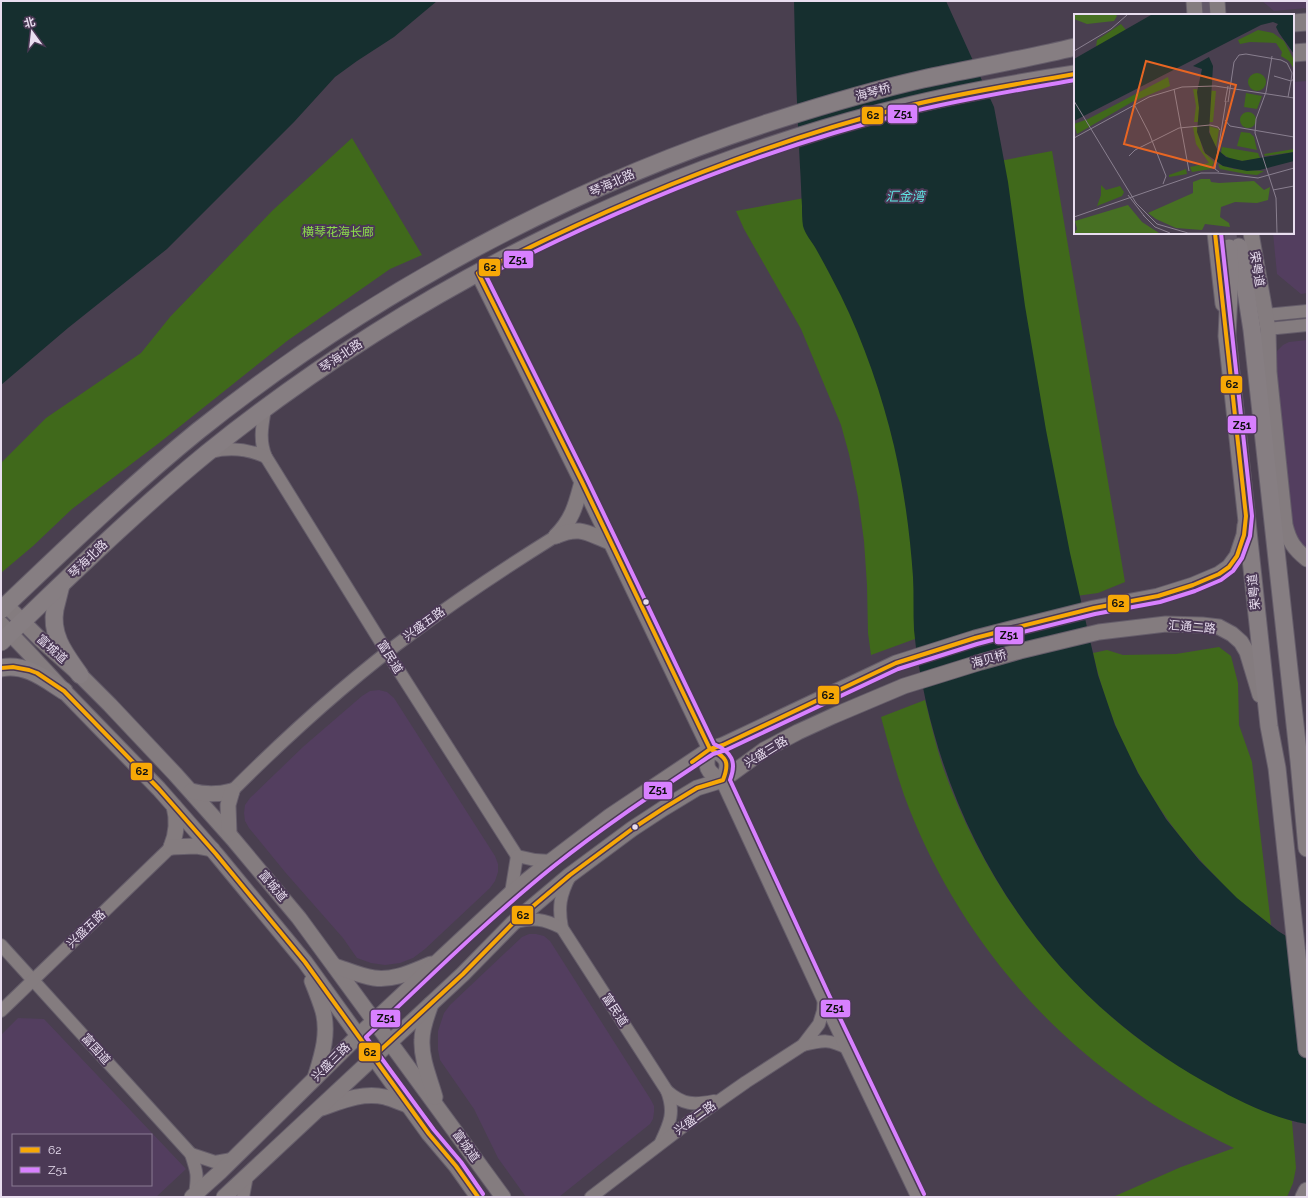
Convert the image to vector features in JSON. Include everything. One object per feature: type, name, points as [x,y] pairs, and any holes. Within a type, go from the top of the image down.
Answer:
[{"type":"main road","points":[[1294,23],[1307,22]]},
{"type":"main road","name":"海琴桥","points":[[730,136],[777,119],[874,91],[1074,47]]},
{"type":"main road","points":[[1294,53],[1307,52]]},
{"type":"main road","name":"海琴桥","points":[[738,157],[879,113],[934,100],[1024,82],[1074,74]]},
{"type":"main road","name":"琴海北路","points":[[4,608],[95,521],[176,450],[235,402],[348,323],[467,253],[540,216],[615,181],[730,136]]},
{"type":"main road","name":"琴海北路","points":[[4,633],[23,622],[144,507],[208,452],[265,409],[361,342],[478,273],[550,236],[662,186],[738,157]]},
{"type":"main road","points":[[1227,336],[1230,271],[1234,248],[1262,325]]},
{"type":"main road","name":"荣粤道","points":[[1262,325],[1307,848]]},
{"type":"main road","name":"荣粤道","points":[[1227,336],[1269,726],[1277,768],[1307,1049]]},
{"type":"main road","points":[[61,585],[55,609],[54,621],[56,633],[61,648],[80,675]]},
{"type":"main road","points":[[1,668],[13,667],[29,670],[64,691]]},
{"type":"main road","points":[[1304,1197],[1307,1191]]},
{"type":"street","points":[[1194,1],[1195,14]]},
{"type":"street","points":[[1217,1],[1218,14]]},
{"type":"street","name":"荣粤道","points":[[1215,234],[1227,336]]},
{"type":"street","name":"荣粤道","points":[[1251,234],[1269,372],[1285,525],[1289,539],[1297,551],[1307,560]]},
{"type":"street","points":[[478,273],[582,482],[710,749],[724,756],[727,762],[727,771],[723,780],[824,998],[919,1197]]},
{"type":"street","points":[[1262,325],[1307,311]]},
{"type":"street","points":[[1262,325],[1307,325]]},
{"type":"street","name":"富民道","points":[[265,409],[261,444],[266,457],[387,652],[517,856]]},
{"type":"street","points":[[208,452],[238,449],[257,453],[266,457]]},
{"type":"street","points":[[556,536],[572,516],[582,482]]},
{"type":"street","name":"海贝桥","points":[[896,663],[981,637],[1094,608],[1158,596],[1193,585],[1219,574],[1229,567],[1237,556],[1244,535],[1246,516]]},
{"type":"street","points":[[556,536],[569,532],[583,531],[610,542]]},
{"type":"street","name":"兴盛五路","points":[[232,790],[266,756],[387,652],[470,592],[556,536]]},
{"type":"street","name":"富城道","points":[[4,608],[23,622],[110,705],[191,791],[229,834],[299,918],[503,1197]]},
{"type":"street","name":"汇通二路","points":[[1099,632],[1166,624],[1219,627],[1232,634],[1241,642],[1247,652],[1269,726]]},
{"type":"street","name":"海贝桥","points":[[904,686],[1020,650],[1099,632]]},
{"type":"street","name":"富城道","points":[[4,633],[94,721],[174,806],[212,849],[305,962],[429,1134],[456,1166],[478,1197]]},
{"type":"street","name":"兴盛三路","points":[[193,1196],[232,1160],[358,1036],[511,893],[550,861],[610,816],[710,749],[744,735],[896,663]]},
{"type":"street","name":"兴盛三路","points":[[224,1197],[463,974],[513,923],[570,875],[626,834],[671,804],[697,788],[723,780],[764,750],[833,716],[904,686]]},
{"type":"street","points":[[191,791],[207,794],[220,794],[232,790]]},
{"type":"street","points":[[229,834],[228,805],[232,790]]},
{"type":"street","points":[[174,806],[176,834],[171,847],[192,846],[212,849]]},
{"type":"street","name":"兴盛五路","points":[[1,1011],[171,847]]},
{"type":"street","points":[[511,893],[517,856],[534,860],[550,861]]},
{"type":"street","points":[[562,928],[560,900],[570,875]]},
{"type":"street","points":[[513,923],[538,919],[551,922],[562,928]]},
{"type":"street","name":"富民道","points":[[562,928],[667,1092],[671,1106],[671,1114],[668,1128],[660,1143]]},
{"type":"street","name":"富国道","points":[[1,946],[191,1154]]},
{"type":"street","points":[[305,962],[323,1010],[325,1024],[324,1048],[315,1078]]},
{"type":"street","points":[[335,966],[366,977],[381,979],[397,977],[438,962]]},
{"type":"street","name":"兴盛二路","points":[[591,1197],[660,1143],[718,1101],[803,1045],[819,1024],[823,1011],[824,998]]},
{"type":"street","points":[[431,1003],[423,1030],[422,1049],[439,1108]]},
{"type":"street","name":"兴盛二路","points":[[803,1045],[821,1041],[829,1041],[848,1049]]},
{"type":"street","name":"富民道","points":[[667,1092],[674,1098],[691,1104],[718,1101]]},
{"type":"street","points":[[317,1110],[352,1098],[369,1095],[386,1098],[408,1105]]},
{"type":"street","points":[[191,1154],[215,1162],[232,1160]]},
{"type":"street","points":[[191,1154],[197,1171],[193,1196]]},
{"type":"street","points":[[243,1197],[248,1176]]},
{"type":"shaded area","points":[[1262,1],[1307,1],[1307,8],[1274,11]]},
{"type":"shaded area","points":[[1307,81],[1307,293],[1301,294],[1277,274],[1273,234],[1294,234],[1294,82]]},
{"type":"shaded area","points":[[1307,340],[1307,554],[1293,537],[1274,357],[1283,345],[1289,342]]},
{"type":"shaded area","points":[[379,690],[387,692],[394,698],[495,856],[498,864],[498,872],[495,881],[490,888],[425,949],[413,958],[400,963],[385,965],[371,963],[357,958],[343,938],[285,872],[249,828],[245,821],[244,813],[245,805],[250,798],[304,746],[362,696],[370,691]]},
{"type":"shaded area","points":[[529,934],[544,936],[550,941],[654,1106],[653,1119],[650,1124],[559,1197],[526,1197],[498,1158],[474,1109],[440,1060],[438,1050],[438,1031],[444,1013],[450,1005],[522,937]]},
{"type":"shaded area","points":[[18,1018],[44,1019],[186,1169],[156,1197],[1,1197],[1,1035]]},
{"type":"green space","name":"横琴花海长廊","points":[[352,138],[422,255],[390,269],[287,341],[159,443],[72,509],[33,546],[1,573],[1,463],[46,418],[141,353],[170,317],[273,210]]},
{"type":"green space","points":[[1052,151],[1125,582],[1098,593],[1033,602],[945,628],[871,655],[868,633],[864,541],[858,497],[841,425],[801,329],[744,229],[736,211]]},
{"type":"green space","points":[[1219,647],[1231,656],[1238,683],[1239,725],[1252,762],[1271,925],[1237,899],[1227,889],[1175,830],[1156,803],[1139,775],[1112,716],[1101,685],[1093,653],[1107,650],[1123,655],[1176,654]]},
{"type":"green space","points":[[925,700],[941,761],[961,812],[980,852],[1003,891],[1029,928],[1057,963],[1088,995],[1121,1025],[1157,1052],[1252,1106],[1292,1121],[1296,1168],[1293,1183],[1287,1197],[1113,1197],[1181,1167],[1234,1148],[1152,1104],[1090,1058],[1055,1027],[1023,993],[993,957],[967,920],[943,880],[922,838],[904,795],[881,717]]},
{"type":"water","points":[[1,1],[437,1],[394,37],[335,77],[294,122],[167,249],[68,328],[1,385]]},
{"type":"water","name":"汇金湾","points":[[794,1],[946,1],[994,107],[1008,182],[1025,306],[1046,430],[1070,553],[1098,675],[1115,725],[1138,773],[1166,819],[1199,860],[1237,898],[1278,931],[1307,949],[1307,1124],[1267,1113],[1240,1101],[1203,1081],[1151,1048],[1104,1010],[1061,968],[1024,922],[992,871],[964,818],[943,761],[926,702],[914,630],[913,577],[904,495],[889,427],[872,370],[857,332],[838,290],[803,226]]},
{"type":"tunnel","points":[[1207,1],[1209,14]]},
{"type":"tunnel","points":[[1228,234],[1229,248]]},
{"type":"transit line","name":"62","points":[[373,1057],[463,974],[513,923],[570,875],[632,829],[664,808],[697,788],[723,780],[726,769],[726,761],[710,749],[582,482],[478,273],[581,223],[633,200],[686,178],[794,139],[848,122],[946,97],[1074,74]]},
{"type":"transit line","name":"Z51","points":[[924,1194],[829,995],[730,780],[733,768],[731,758],[725,750],[714,744],[587,479],[486,276],[536,251],[639,204],[691,182],[797,144],[906,113],[948,103],[1074,80]]},
{"type":"transit line","name":"62","points":[[692,762],[710,749],[723,745],[896,663],[975,638],[1014,628],[1094,608],[1158,596],[1193,585],[1219,574],[1229,567],[1237,556],[1244,535],[1246,516],[1215,234]]},
{"type":"transit line","name":"Z51","points":[[483,1194],[461,1162],[434,1130],[366,1037],[458,950],[554,866],[612,822],[713,754],[726,750],[898,669],[977,644],[1015,634],[1095,614],[1160,602],[1195,591],[1221,580],[1233,571],[1242,558],[1250,536],[1252,516],[1221,234]]},
{"type":"transit line","name":"62","points":[[1,668],[13,667],[29,670],[37,673],[64,691],[159,789],[216,854],[305,962],[429,1134],[456,1166],[478,1197]]}]
